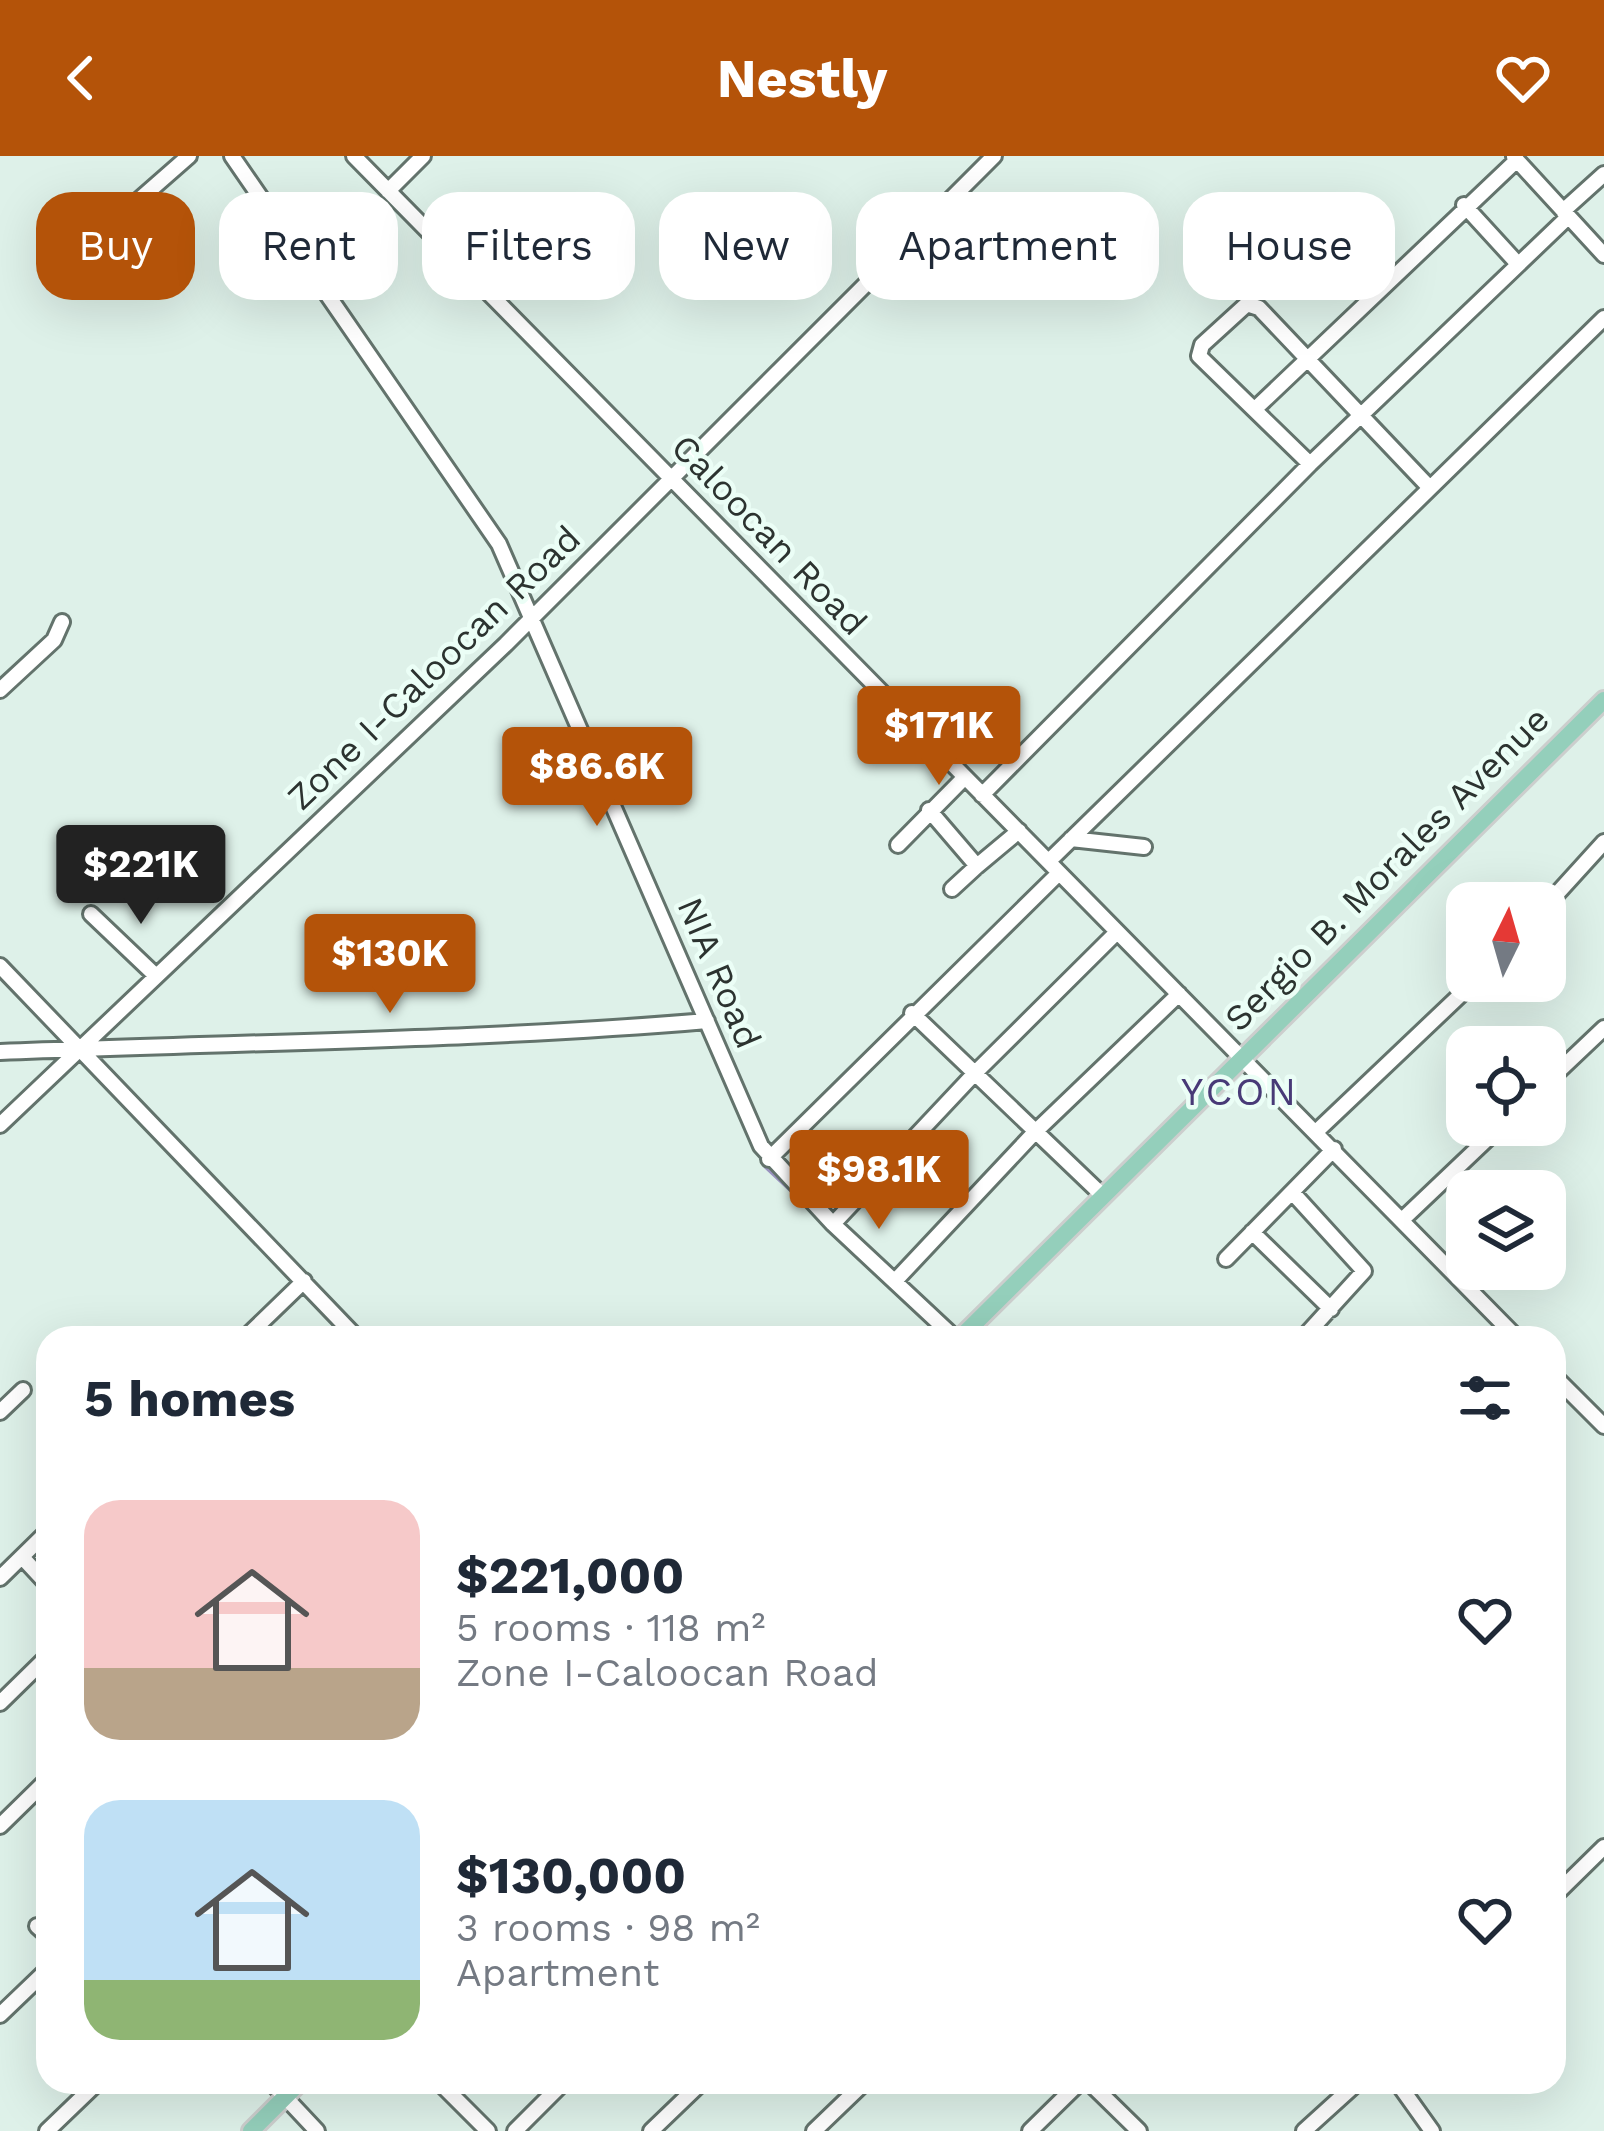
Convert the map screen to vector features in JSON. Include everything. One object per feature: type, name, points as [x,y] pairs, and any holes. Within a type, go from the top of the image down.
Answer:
[{"type":"main road","name":"Sergio B. Morales Avenue","points":[[969,1326],[1604,700]]},
{"type":"main road","points":[[250,2131],[288,2094]]},
{"type":"street","points":[[148,192],[189,156]]},
{"type":"street","name":"NIA Road","points":[[232,156],[499,544],[769,1159],[944,1326]]},
{"type":"street","name":"Caloocan Road","points":[[354,156],[1505,1326]]},
{"type":"street","points":[[388,190],[423,156]]},
{"type":"street","name":"Zone I-Caloocan Road","points":[[0,1124],[532,618],[994,156]]},
{"type":"street","points":[[1256,410],[1515,158],[1604,255]]},
{"type":"street","points":[[982,795],[1604,173]]},
{"type":"street","points":[[1464,205],[1518,264]]},
{"type":"street","points":[[1310,464],[1203,363],[1202,345],[1250,304],[1309,358],[1429,487]]},
{"type":"street","points":[[769,1159],[1054,867],[1071,839],[1604,318]]},
{"type":"street","points":[[0,690],[54,640],[62,622]]},
{"type":"street","points":[[898,845],[964,778]]},
{"type":"street","points":[[929,810],[976,866]]},
{"type":"street","points":[[952,889],[1019,831]]},
{"type":"street","points":[[1071,839],[1144,847]]},
{"type":"street","points":[[1566,884],[1604,842]]},
{"type":"street","points":[[92,914],[155,976]]},
{"type":"street","points":[[833,1224],[975,1072],[1117,932]]},
{"type":"street","points":[[0,967],[346,1326]]},
{"type":"street","points":[[896,1280],[1035,1132],[1179,994]]},
{"type":"street","points":[[1317,1131],[1453,1002]]},
{"type":"street","points":[[912,1013],[1101,1194]]},
{"type":"street","points":[[0,1052],[335,1044],[707,1021]]},
{"type":"street","points":[[1566,1064],[1604,1028]]},
{"type":"street","points":[[1402,1220],[1480,1146]]},
{"type":"street","points":[[1226,1259],[1334,1149]]},
{"type":"street","points":[[1292,1192],[1364,1271],[1315,1326]]},
{"type":"street","points":[[1252,1232],[1331,1309]]},
{"type":"street","points":[[257,1326],[304,1281]]},
{"type":"street","points":[[1566,1388],[1604,1426]]},
{"type":"street","points":[[0,1412],[23,1390]]},
{"type":"street","points":[[0,1578],[36,1543]]},
{"type":"street","points":[[22,1557],[36,1572]]},
{"type":"street","points":[[0,1703],[36,1668]]},
{"type":"street","points":[[0,1826],[36,1791]]},
{"type":"street","points":[[1566,1884],[1604,1847]]},
{"type":"street","points":[[0,2015],[36,1981]]},
{"type":"street","points":[[47,2131],[86,2094]]},
{"type":"street","points":[[282,2094],[317,2131]]},
{"type":"street","points":[[452,2094],[488,2131]]},
{"type":"street","points":[[515,2131],[552,2094]]},
{"type":"street","points":[[651,2131],[689,2094]]},
{"type":"street","points":[[814,2131],[853,2094]]},
{"type":"street","points":[[1030,2131],[1071,2094]]},
{"type":"street","points":[[1097,2094],[1139,2131]]},
{"type":"street","points":[[1304,2131],[1345,2094]]},
{"type":"street","points":[[1406,2094],[1432,2131]]},
{"type":"waterway","points":[[757,1150],[765,1167],[810,1209]]},
{"type":"district","name":"YCON","points":[[1240,1091]]}]
